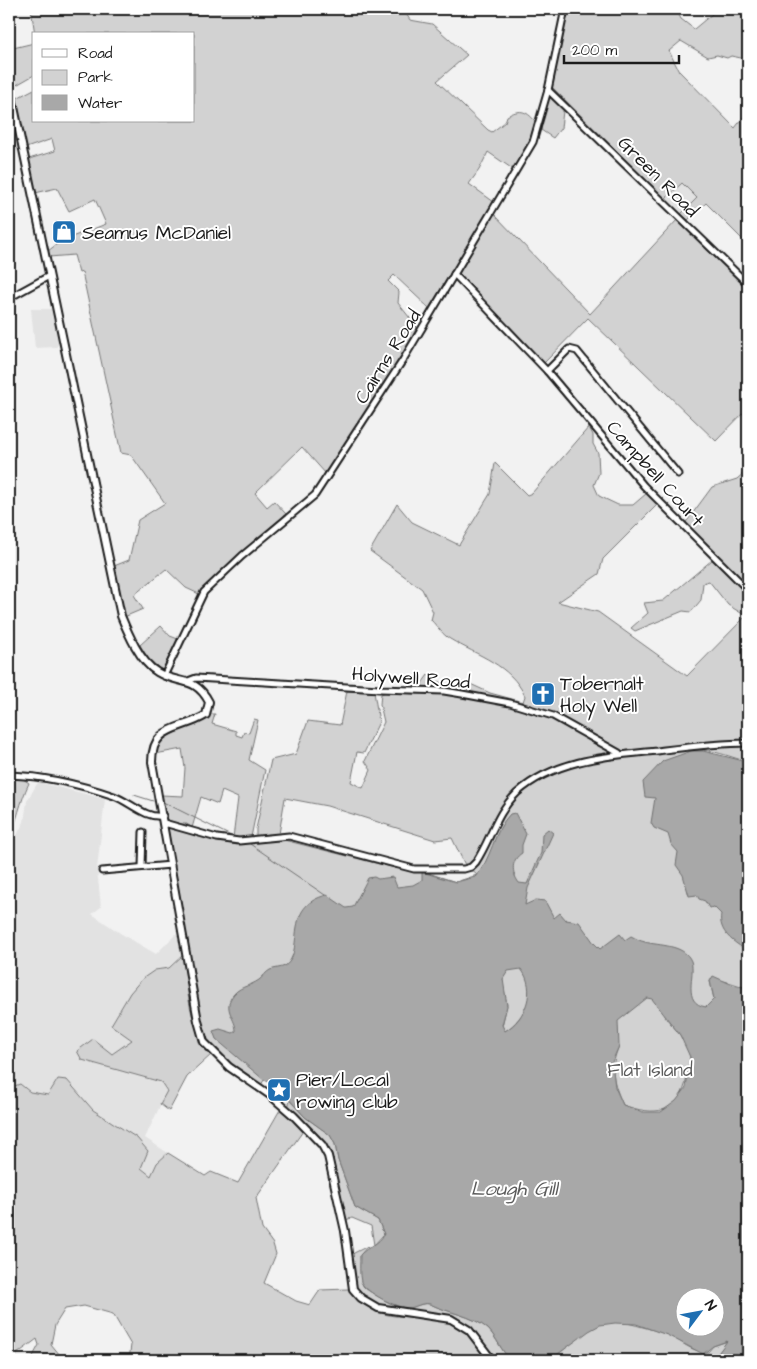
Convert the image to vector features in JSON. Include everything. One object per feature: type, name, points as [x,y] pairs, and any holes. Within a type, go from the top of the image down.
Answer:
[{"type":"main road","points":[[9,83],[121,616],[144,658],[155,671],[164,676],[188,681],[204,694],[209,708],[206,714],[200,718],[171,730],[155,742],[152,762],[198,1020],[204,1042],[229,1067],[279,1102],[322,1145],[328,1156],[346,1231],[353,1289],[365,1301],[378,1308],[451,1318],[469,1330],[492,1360]]},
{"type":"street","name":"Cairns Road","points":[[164,676],[204,592],[242,556],[315,495],[402,362],[533,142],[548,90],[566,9]]},
{"type":"street","name":"Green Road","points":[[548,90],[748,284]]},
{"type":"street","name":"Campbell Court","points":[[454,274],[547,371],[644,486],[748,590]]},
{"type":"street","points":[[9,298],[49,276]]},
{"type":"street","name":"Campbell Court","points":[[547,371],[569,349],[577,351],[678,474]]},
{"type":"street","name":"Holywell Road","points":[[188,681],[196,678],[455,693],[536,710],[553,716],[620,753]]},
{"type":"street","points":[[9,775],[50,780],[114,796],[150,815],[218,838],[239,841],[289,836],[414,869],[464,869],[471,867],[476,862],[498,816],[524,788],[560,769],[620,753],[688,745],[748,743]]},
{"type":"street","points":[[142,867],[143,832]]},
{"type":"street","points":[[102,871],[171,865]]},
{"type":"shaded area","points":[[9,97],[19,150],[9,154]]},
{"type":"shaded area","points":[[682,182],[697,198],[681,214],[665,199]]},
{"type":"shaded area","points":[[31,309],[53,309],[60,344],[56,347],[35,348]]},
{"type":"shaded area","points":[[38,782],[105,799],[97,869],[101,907],[92,914],[156,954],[180,930],[183,955],[169,968],[155,970],[112,1025],[132,1040],[112,1054],[82,1060],[161,1082],[167,1091],[145,1138],[168,1153],[157,1163],[151,1176],[141,1168],[137,1138],[93,1110],[67,1080],[58,1079],[48,1095],[30,1092],[20,1084],[9,1088],[9,850],[24,822],[27,801]]},
{"type":"green space","points":[[31,9],[403,9],[410,20],[432,24],[467,55],[437,81],[488,130],[492,132],[505,122],[507,116],[515,112],[525,113],[535,121],[530,141],[514,170],[488,152],[469,184],[494,202],[429,308],[394,275],[388,281],[399,292],[398,303],[417,327],[400,360],[326,474],[302,447],[255,493],[267,507],[274,501],[286,514],[209,582],[199,594],[186,588],[166,569],[134,595],[143,609],[124,617],[114,566],[129,560],[138,520],[165,503],[131,455],[121,453],[82,272],[79,273],[74,255],[49,257],[48,251],[61,241],[106,224],[95,199],[69,211],[57,188],[35,193],[29,159],[55,151],[52,139],[26,148],[15,99],[32,90],[32,122],[195,122],[195,32],[35,32]]},
{"type":"green space","points":[[567,9],[676,9],[681,19],[694,29],[718,9],[748,9],[748,69],[741,58],[731,56],[727,58],[717,55],[708,57],[681,41],[669,51],[679,71],[735,128],[748,111],[748,245],[706,203],[688,220],[681,214],[697,198],[682,183],[665,199],[552,87]]},
{"type":"green space","points":[[32,43],[32,76],[13,87],[9,69],[9,49]]},
{"type":"green space","points":[[548,90],[567,110],[563,111],[561,128],[553,138],[541,130]]},
{"type":"green space","points":[[494,214],[590,314],[677,220],[748,290],[748,408],[716,441],[588,318],[544,363],[458,273]]},
{"type":"green space","name":"Flat Island","points":[[589,427],[593,435],[593,444],[598,453],[599,473],[594,485],[599,496],[618,505],[633,505],[647,493],[658,504],[603,559],[599,574],[558,602],[598,612],[687,676],[746,616],[728,605],[709,581],[703,583],[701,600],[691,612],[683,611],[635,631],[631,628],[648,613],[644,603],[663,601],[712,560],[748,594],[748,762],[699,750],[684,754],[748,901],[748,988],[724,981],[710,981],[714,999],[706,1007],[664,1016],[684,1041],[689,1052],[690,1061],[684,1090],[678,1099],[672,1105],[655,1111],[634,1109],[623,1105],[615,1082],[613,1069],[619,1046],[528,980],[530,994],[525,1009],[516,1022],[505,1031],[502,1026],[507,1005],[504,989],[281,1060],[274,1084],[264,1080],[261,1085],[232,1066],[207,1041],[201,1020],[168,828],[188,831],[231,844],[280,839],[395,868],[428,873],[456,882],[477,875],[465,865],[452,838],[435,840],[327,806],[285,798],[279,834],[256,837],[256,829],[271,760],[296,754],[308,721],[340,725],[347,691],[374,692],[379,722],[364,753],[357,752],[351,782],[363,788],[371,770],[365,761],[384,722],[380,704],[381,694],[386,692],[414,694],[428,675],[446,686],[466,682],[490,693],[523,702],[525,696],[511,676],[502,668],[445,635],[431,620],[433,612],[422,589],[370,551],[397,504],[412,522],[459,545],[490,494],[495,463],[527,495],[532,493]]},
{"type":"green space","points":[[747,470],[748,585],[684,525],[712,487],[737,479]]},
{"type":"green space","points":[[161,626],[170,636],[178,639],[162,671],[148,658],[140,645]]},
{"type":"green space","points":[[210,714],[215,714],[212,724],[236,731],[236,735],[242,737],[244,732],[249,733],[254,719],[258,720],[249,760],[265,770],[251,837],[233,838],[238,798],[222,791],[218,804],[201,797],[192,828],[187,824],[179,824],[165,819],[161,795],[183,796],[185,768],[182,749],[155,754],[160,744],[166,738],[173,733],[196,724]]},
{"type":"green space","points":[[9,778],[23,779],[29,783],[9,840]]},
{"type":"green space","points":[[183,955],[190,1008],[198,1032],[212,1054],[187,1077],[169,1111],[160,1104],[167,1091],[161,1082],[82,1060],[77,1051],[93,1039],[112,1054],[132,1040],[111,1025],[130,993],[142,979],[155,970],[169,968]]},
{"type":"green space","points":[[58,1079],[67,1080],[93,1110],[137,1138],[148,1151],[141,1168],[151,1176],[157,1163],[168,1153],[205,1176],[211,1172],[238,1183],[281,1108],[303,1131],[256,1198],[262,1229],[273,1244],[276,1254],[264,1283],[296,1301],[310,1305],[320,1290],[348,1289],[368,1307],[387,1315],[443,1320],[454,1324],[465,1332],[477,1345],[486,1360],[129,1360],[131,1345],[113,1314],[84,1306],[65,1309],[55,1325],[51,1344],[64,1360],[34,1360],[32,1358],[39,1345],[37,1339],[13,1357],[14,1360],[9,1360],[9,1088],[20,1084],[30,1092],[48,1095]]},
{"type":"green space","points":[[290,1101],[305,1117],[330,1135],[335,1144],[338,1160],[355,1207],[378,1220],[384,1234],[374,1245],[371,1226],[352,1218],[345,1220],[330,1156],[288,1107]]},
{"type":"green space","points":[[368,1246],[360,1255],[363,1286],[366,1289],[396,1306],[409,1308],[430,1304],[475,1320],[488,1329],[511,1360],[494,1360],[466,1329],[451,1316],[427,1311],[385,1308],[363,1298],[354,1284],[351,1256]]},
{"type":"green space","points":[[586,1314],[666,1334],[701,1352],[708,1352],[713,1346],[728,1341],[719,1352],[718,1360],[551,1360],[572,1343]]},
{"type":"water","points":[[691,751],[703,751],[748,762],[748,951],[737,944],[724,931],[721,914],[714,907],[709,908],[705,901],[699,899],[697,895],[689,896],[683,875],[676,865],[678,852],[671,844],[668,834],[654,828],[651,823],[655,798],[645,797],[643,782],[663,761]]},
{"type":"water","name":"Lough Gill","points":[[515,813],[526,834],[522,845],[522,853],[518,856],[513,866],[519,883],[527,884],[541,853],[542,834],[548,829],[553,833],[528,888],[525,905],[536,900],[545,901],[554,918],[560,913],[566,920],[579,922],[600,949],[620,934],[625,940],[631,936],[643,942],[683,951],[691,961],[691,988],[694,1000],[706,1007],[714,999],[710,981],[713,976],[733,985],[748,988],[748,1360],[718,1360],[719,1352],[727,1341],[713,1346],[703,1354],[667,1335],[636,1324],[615,1323],[600,1325],[589,1331],[550,1360],[511,1360],[488,1329],[475,1320],[430,1304],[410,1308],[402,1307],[375,1295],[361,1282],[360,1255],[379,1241],[384,1234],[378,1220],[355,1207],[338,1160],[335,1144],[330,1135],[305,1117],[287,1097],[288,1093],[283,1085],[264,1080],[216,1039],[213,1031],[220,1029],[233,1033],[236,1031],[229,1007],[234,994],[259,980],[270,970],[285,966],[291,959],[299,918],[304,909],[313,901],[327,895],[346,908],[353,907],[368,878],[374,877],[378,879],[393,877],[397,887],[413,885],[422,880],[422,872],[456,882],[475,877],[481,870],[504,821],[510,814]],"holes":[[[521,969],[526,977],[529,994],[524,1011],[519,1019],[505,1031],[502,1025],[507,1006],[503,979],[508,971]],[[647,998],[652,999],[680,1035],[690,1057],[686,1088],[676,1101],[661,1112],[643,1112],[623,1105],[615,1087],[612,1062],[619,1046],[618,1021]]]},
{"type":"waterway","points":[[134,795],[153,801]]},
{"type":"waterway","points":[[163,802],[235,838]]},
{"type":"waterway","points":[[250,844],[325,895]]},
{"type":"place","name":"Seamus McDaniel","points":[[64,232]]},
{"type":"place","name":"Tobernalt Holy Well","points":[[543,694]]},
{"type":"place","name":"Pier/Local rowing club","points":[[279,1090]]}]
